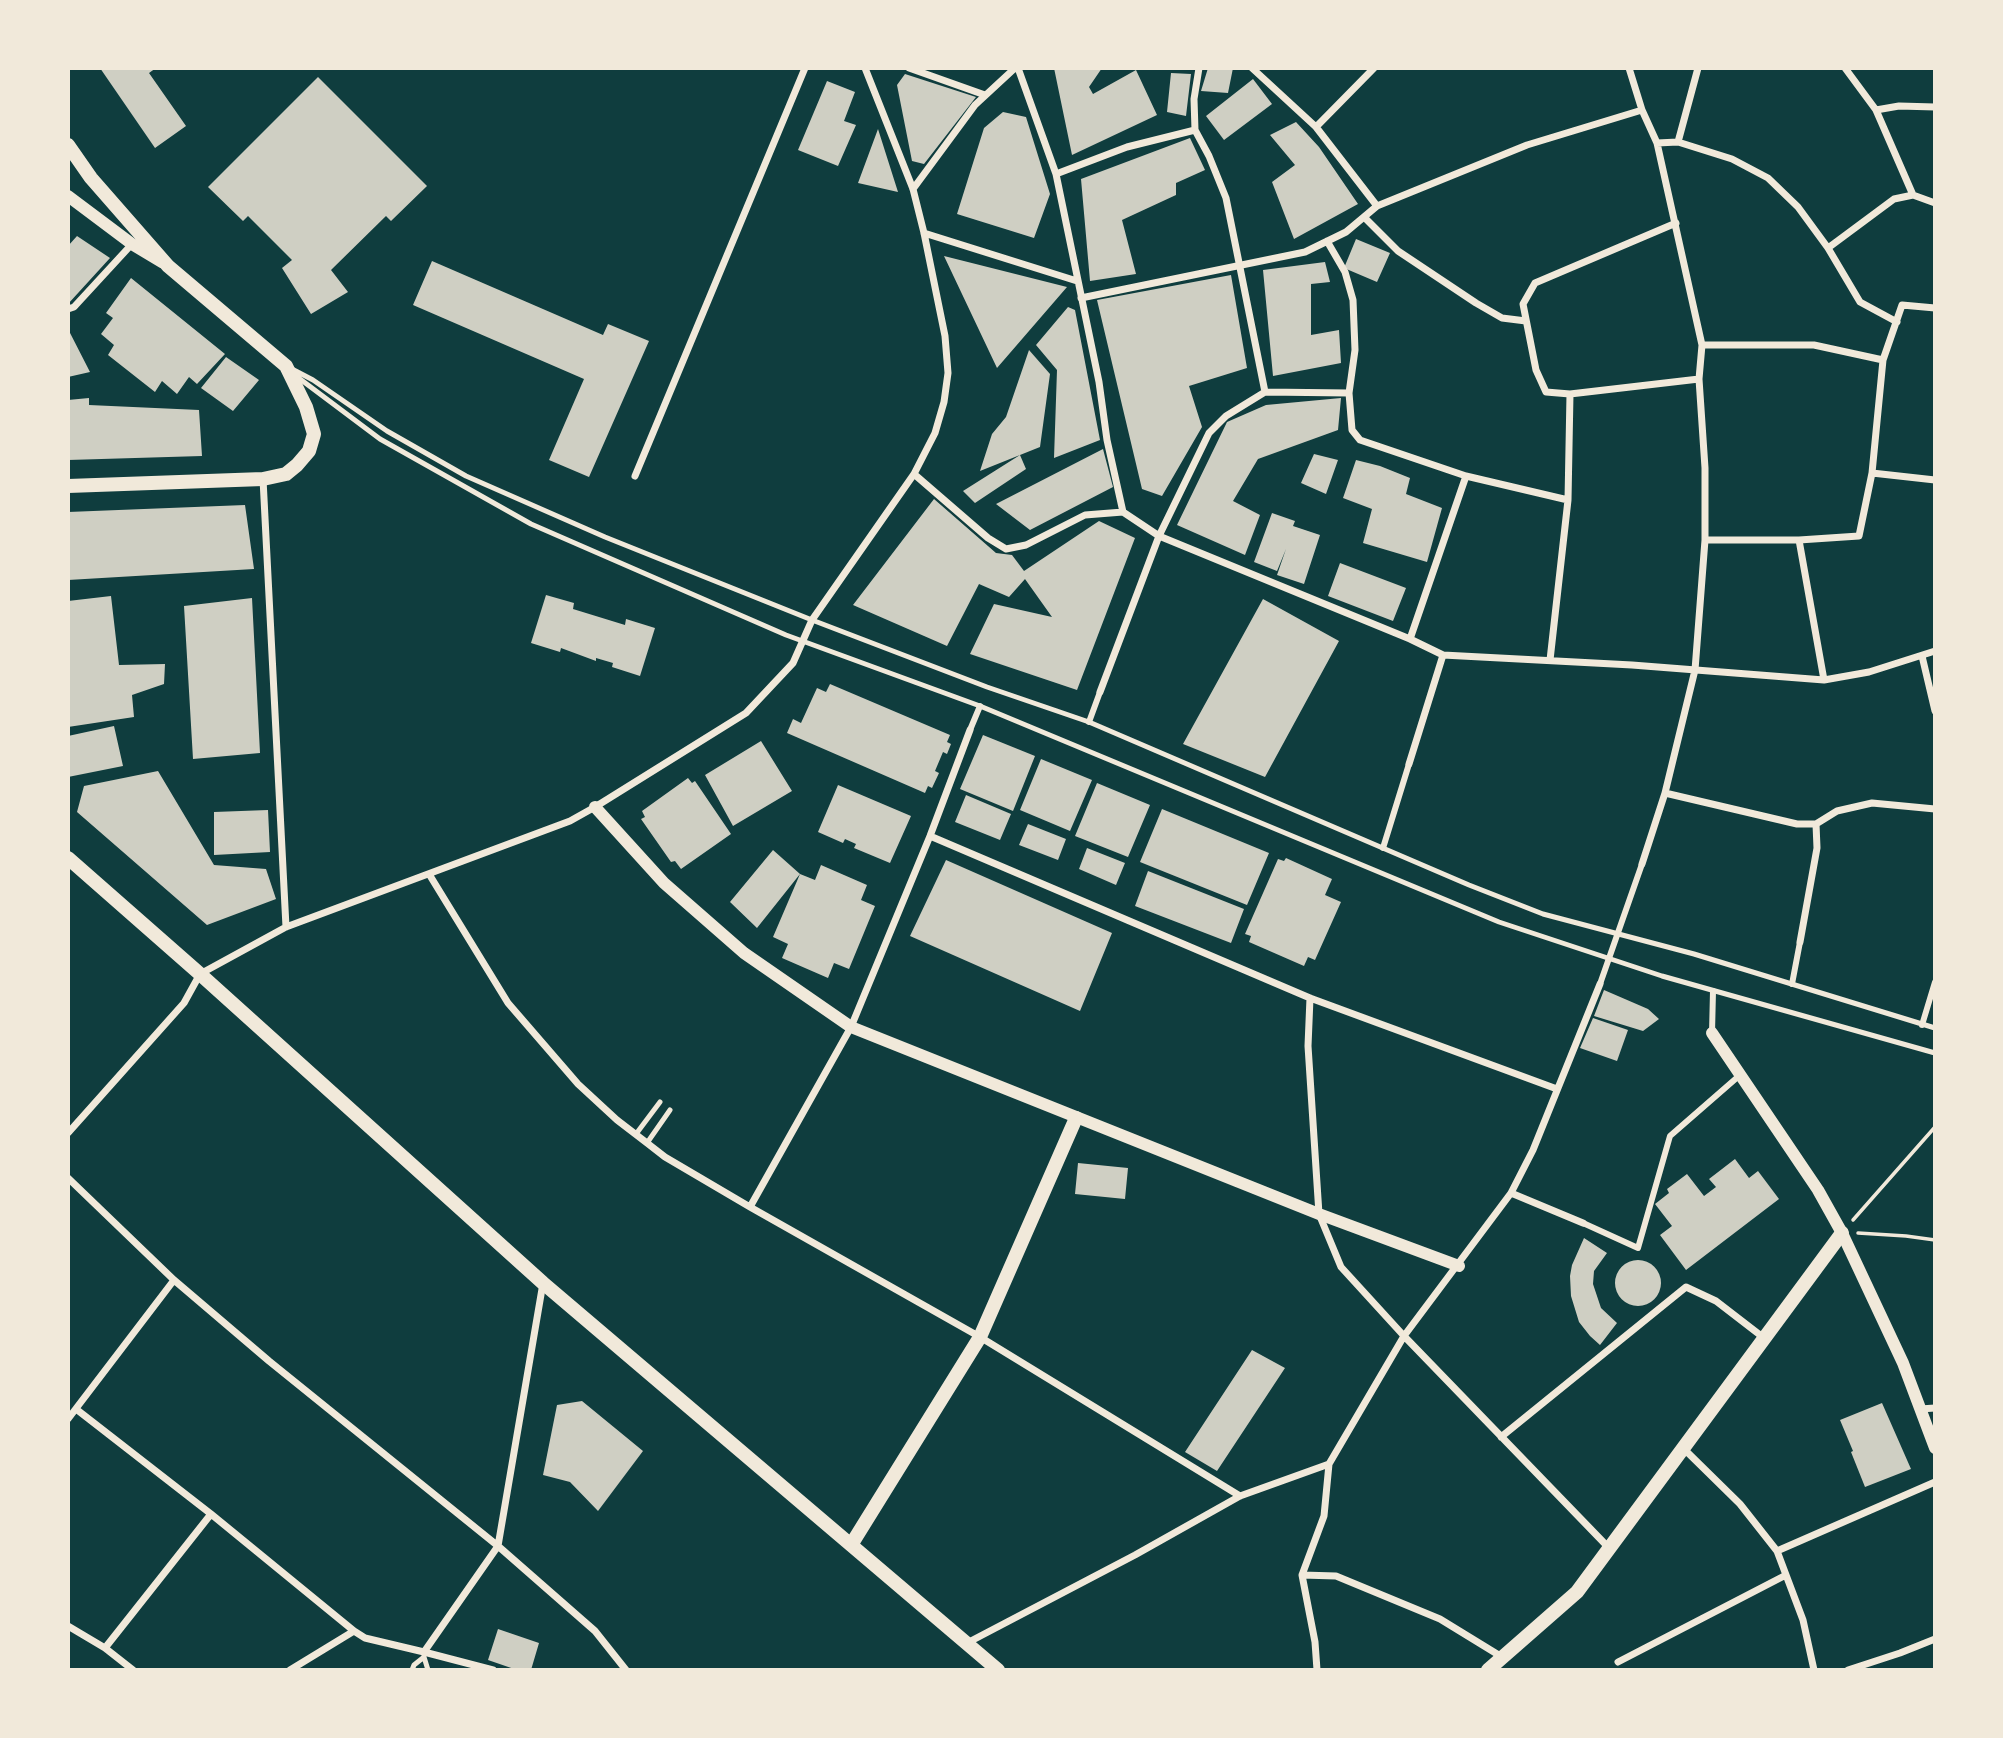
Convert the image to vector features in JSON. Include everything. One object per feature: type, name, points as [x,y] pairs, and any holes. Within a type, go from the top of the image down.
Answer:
[{"type":"main road","points":[[68,145],[91,178],[169,266],[194,291],[286,366],[306,407],[314,434],[309,451],[297,465],[286,474],[262,480],[68,486]]},
{"type":"main road","points":[[68,858],[544,1283],[998,1670]]},
{"type":"main road","points":[[851,1545],[980,1337],[1076,1118]]},
{"type":"main road","points":[[1488,1670],[1577,1592],[1842,1233]]},
{"type":"street","points":[[635,476],[804,68]]},
{"type":"street","points":[[68,1133],[184,1003],[200,974],[286,927],[570,821],[746,713],[793,663],[812,620],[914,474],[934,433],[944,402],[948,373],[945,336],[913,188],[864,68]]},
{"type":"street","points":[[909,68],[985,95]]},
{"type":"street","points":[[913,188],[975,105],[1016,68],[1056,174],[1123,512]]},
{"type":"street","points":[[1199,68],[1195,130],[1226,198],[1265,392]]},
{"type":"street","points":[[1252,68],[1316,127],[1377,206]]},
{"type":"street","points":[[1316,127],[1374,68]]},
{"type":"street","points":[[1317,1670],[1315,1642],[1302,1575],[1324,1516],[1329,1464],[1404,1336],[1511,1194],[1533,1150],[1611,958],[1665,793],[1695,670],[1704,540],[1705,468],[1699,379],[1702,345],[1657,143],[1642,110],[1629,68]]},
{"type":"street","points":[[1678,142],[1698,68]]},
{"type":"street","points":[[1845,68],[1876,110],[1913,195]]},
{"type":"street","points":[[1876,110],[1899,106],[1935,107]]},
{"type":"street","points":[[1081,298],[1306,252],[1346,232],[1377,206],[1527,145],[1642,110]]},
{"type":"street","points":[[1056,174],[1127,147],[1195,130]]},
{"type":"street","points":[[1657,143],[1678,142],[1732,159],[1768,178],[1798,207],[1828,248],[1860,302],[1897,321]]},
{"type":"street","points":[[1828,248],[1895,199],[1913,195],[1935,203]]},
{"type":"street","points":[[68,196],[132,244],[169,266]]},
{"type":"street","points":[[1364,217],[1398,251],[1476,303],[1503,318],[1526,321]]},
{"type":"street","points":[[1676,223],[1535,283],[1523,304],[1536,370],[1546,392],[1570,394],[1699,379]]},
{"type":"street","points":[[924,233],[1077,281]]},
{"type":"street","points":[[1327,241],[1345,272],[1353,300],[1355,350],[1349,393],[1352,430],[1360,440],[1466,476],[1568,500]]},
{"type":"street","points":[[68,309],[74,307],[132,244]]},
{"type":"street","points":[[1704,540],[1799,540],[1859,536],[1872,473],[1883,360],[1902,305],[1935,308]]},
{"type":"street","points":[[1702,345],[1814,345],[1883,360]]},
{"type":"street","points":[[1089,722],[1159,536],[1209,433],[1226,416],[1265,392],[1349,393]]},
{"type":"street","points":[[1550,660],[1568,500],[1570,394]]},
{"type":"street","points":[[1872,473],[1935,480]]},
{"type":"street","points":[[914,474],[988,538],[1006,549],[1026,545],[1085,515],[1123,512],[1159,536],[1443,655],[1824,680],[1869,672],[1935,651]]},
{"type":"street","points":[[1410,639],[1466,476]]},
{"type":"street","points":[[262,480],[286,927]]},
{"type":"street","points":[[1799,540],[1824,680]]},
{"type":"street","points":[[1383,848],[1443,655]]},
{"type":"street","points":[[1922,656],[1935,711]]},
{"type":"street","points":[[750,1207],[851,1027],[980,706]]},
{"type":"street","points":[[1665,793],[1797,824],[1816,824],[1838,811],[1872,803],[1935,809]]},
{"type":"street","points":[[595,807],[664,883],[744,953],[851,1027],[1319,1214],[1459,1266]]},
{"type":"street","points":[[1792,984],[1817,848],[1816,824]]},
{"type":"street","points":[[930,836],[1310,998],[1557,1089]]},
{"type":"street","points":[[429,874],[508,1003],[578,1084],[665,1157],[980,1337],[1240,1496]]},
{"type":"street","points":[[1922,1025],[1935,982]]},
{"type":"street","points":[[1713,990],[1712,1033],[1818,1190],[1842,1233],[1903,1363],[1935,1448]]},
{"type":"street","points":[[1310,998],[1308,1046],[1319,1214],[1341,1267],[1609,1549]]},
{"type":"street","points":[[1511,1194],[1638,1248],[1670,1136],[1740,1075]]},
{"type":"street","points":[[68,1178],[174,1280],[269,1361],[498,1546],[595,1631],[626,1670]]},
{"type":"street","points":[[68,1419],[174,1280]]},
{"type":"street","points":[[424,1654],[498,1546],[544,1283]]},
{"type":"street","points":[[1501,1437],[1686,1287],[1716,1301],[1765,1338]]},
{"type":"street","points":[[1920,1409],[1935,1408]]},
{"type":"street","points":[[76,1409],[365,1638],[493,1670]]},
{"type":"street","points":[[1683,1448],[1740,1504],[1777,1551],[1803,1620],[1814,1670]]},
{"type":"street","points":[[966,1643],[1135,1555],[1240,1496],[1329,1464]]},
{"type":"street","points":[[1777,1551],[1935,1482]]},
{"type":"street","points":[[105,1648],[211,1514]]},
{"type":"street","points":[[1302,1575],[1336,1576],[1440,1619],[1503,1657]]},
{"type":"street","points":[[1618,1662],[1786,1575]]},
{"type":"street","points":[[68,1626],[105,1648],[133,1670]]},
{"type":"street","points":[[290,1670],[354,1631]]},
{"type":"street","points":[[1848,1670],[1935,1639]]},
{"type":"lane","points":[[286,366],[313,380],[387,430],[466,476],[605,537],[987,687],[1089,722],[1543,914],[1694,954],[1935,1028]]},
{"type":"lane","points":[[286,366],[380,439],[531,524],[804,642],[980,706],[1499,922],[1661,976],[1935,1053]]},
{"type":"lane","points":[[636,1134],[660,1102]]},
{"type":"lane","points":[[647,1143],[670,1110]]},
{"type":"lane","points":[[412,1670],[424,1654]]},
{"type":"lane","points":[[424,1654],[428,1670]]},
{"type":"path","points":[[1842,1233],[1935,1127]]},
{"type":"path","points":[[1842,1233],[1935,1240]]},
{"type":"building","points":[[100,68],[156,68],[149,73],[186,126],[155,148]]},
{"type":"building","points":[[1054,68],[1102,68],[1089,87],[1093,94],[1136,70],[1157,115],[1072,155]]},
{"type":"building","points":[[1208,68],[1233,68],[1228,93],[1201,91]]},
{"type":"building","points":[[1171,73],[1191,74],[1186,116],[1167,112]]},
{"type":"building","points":[[905,74],[976,97],[924,164],[912,161],[897,85]]},
{"type":"building","points":[[318,77],[427,186],[391,221],[386,216],[331,270],[348,292],[311,314],[282,268],[292,260],[248,216],[243,221],[208,187]]},
{"type":"building","points":[[1253,79],[1272,104],[1224,140],[1206,116]]},
{"type":"building","points":[[827,81],[855,92],[844,121],[856,125],[838,166],[798,150]]},
{"type":"building","points":[[1003,112],[1026,117],[1050,194],[1034,238],[957,214],[984,128]]},
{"type":"building","points":[[1296,122],[1319,147],[1358,204],[1294,239],[1272,182],[1295,165],[1270,135]]},
{"type":"building","points":[[878,129],[898,192],[858,183]]},
{"type":"building","points":[[1190,138],[1205,170],[1176,183],[1176,195],[1122,220],[1136,274],[1090,281],[1081,179]]},
{"type":"building","points":[[77,236],[110,258],[68,304],[68,246]]},
{"type":"building","points":[[1356,239],[1390,253],[1377,282],[1344,268]]},
{"type":"building","points":[[944,256],[1067,287],[997,368]]},
{"type":"building","points":[[432,261],[603,335],[608,324],[649,341],[589,477],[549,460],[584,379],[413,305]]},
{"type":"building","points":[[1325,262],[1330,282],[1311,284],[1311,335],[1339,330],[1341,363],[1273,376],[1263,270]]},
{"type":"building","points":[[1231,275],[1247,368],[1189,386],[1202,427],[1162,496],[1142,489],[1097,300]]},
{"type":"building","points":[[131,278],[225,354],[197,384],[189,377],[177,394],[162,381],[155,392],[108,355],[114,345],[101,334],[113,318],[106,313]]},
{"type":"building","points":[[1068,307],[1075,310],[1100,440],[1054,458],[1057,370],[1036,345]]},
{"type":"building","points":[[68,329],[90,372],[68,377]]},
{"type":"building","points":[[1029,350],[1050,374],[1040,447],[980,471],[992,434],[1006,417]]},
{"type":"building","points":[[226,357],[259,380],[233,411],[201,388]]},
{"type":"building","points":[[89,398],[89,405],[199,410],[202,456],[68,460],[68,400]]},
{"type":"building","points":[[1341,398],[1338,430],[1258,459],[1233,501],[1260,515],[1245,555],[1177,525],[1227,422],[1266,405]]},
{"type":"building","points":[[1103,449],[1113,487],[1030,530],[996,504]]},
{"type":"building","points":[[1314,454],[1338,460],[1326,494],[1301,483]]},
{"type":"building","points":[[1020,455],[1026,469],[975,503],[963,491]]},
{"type":"building","points":[[1356,460],[1410,478],[1406,494],[1442,508],[1427,562],[1363,543],[1372,509],[1343,498]]},
{"type":"building","points":[[934,499],[996,553],[1012,555],[1024,571],[1099,521],[1135,538],[1077,690],[970,654],[994,604],[1052,617],[1025,579],[1009,597],[979,584],[947,646],[853,605]]},
{"type":"building","points":[[245,505],[254,569],[68,580],[68,512]]},
{"type":"building","points":[[1272,513],[1295,521],[1293,526],[1320,535],[1304,584],[1277,575],[1286,549],[1277,571],[1254,562]]},
{"type":"building","points":[[1340,563],[1406,588],[1393,621],[1328,596]]},
{"type":"building","points":[[546,595],[574,603],[573,609],[625,625],[626,619],[655,628],[640,676],[612,667],[613,663],[596,658],[596,661],[561,648],[560,652],[531,643]]},
{"type":"building","points":[[111,596],[119,665],[165,664],[164,684],[132,695],[134,717],[68,727],[68,601]]},
{"type":"building","points":[[252,598],[260,753],[193,759],[184,606]]},
{"type":"building","points":[[1263,599],[1339,641],[1265,777],[1183,744]]},
{"type":"building","points":[[830,684],[950,735],[947,742],[951,744],[947,754],[943,752],[935,771],[939,773],[932,788],[928,786],[925,793],[787,733],[793,719],[801,723],[817,688],[826,692]]},
{"type":"building","points":[[114,726],[123,766],[68,777],[68,736]]},
{"type":"building","points":[[983,735],[1035,756],[1013,811],[960,789]]},
{"type":"building","points":[[761,741],[792,791],[733,826],[705,775]]},
{"type":"building","points":[[1041,759],[1092,780],[1070,831],[1020,810]]},
{"type":"building","points":[[158,771],[214,865],[266,869],[276,899],[207,925],[77,812],[84,786]]},
{"type":"building","points":[[688,778],[692,783],[695,781],[731,834],[681,869],[675,861],[671,862],[641,819],[645,817],[642,811]]},
{"type":"building","points":[[1097,783],[1150,805],[1128,857],[1075,836]]},
{"type":"building","points":[[838,785],[911,816],[890,863],[854,848],[856,844],[845,839],[843,843],[818,832]]},
{"type":"building","points":[[966,795],[1011,814],[1000,840],[955,822]]},
{"type":"building","points":[[1162,809],[1269,853],[1247,905],[1140,862]]},
{"type":"building","points":[[268,810],[270,852],[214,855],[214,812]]},
{"type":"building","points":[[1028,824],[1066,839],[1058,860],[1019,845]]},
{"type":"building","points":[[1087,848],[1125,863],[1116,885],[1079,869]]},
{"type":"building","points":[[773,850],[800,874],[757,928],[730,902]]},
{"type":"building","points":[[1286,858],[1332,879],[1325,895],[1341,902],[1315,960],[1308,957],[1304,966],[1249,942],[1251,936],[1245,934],[1278,859],[1284,861]]},
{"type":"building","points":[[946,860],[1112,933],[1080,1011],[910,936]]},
{"type":"building","points":[[821,865],[867,885],[861,900],[875,906],[849,969],[834,963],[828,978],[782,958],[788,944],[773,937],[800,874],[815,880]]},
{"type":"building","points":[[1148,871],[1244,909],[1231,943],[1135,906]]},
{"type":"building","points":[[1604,990],[1648,1009],[1659,1019],[1643,1031],[1594,1016]]},
{"type":"building","points":[[1593,1018],[1628,1030],[1617,1061],[1580,1048]]},
{"type":"building","points":[[1735,1159],[1749,1178],[1758,1171],[1779,1199],[1686,1270],[1660,1235],[1672,1226],[1655,1204],[1669,1193],[1667,1189],[1687,1174],[1704,1196],[1716,1187],[1709,1179]]},
{"type":"building","points":[[1078,1163],[1128,1168],[1125,1199],[1075,1194]]},
{"type":"building","points":[[1584,1238],[1607,1253],[1594,1271],[1593,1284],[1601,1308],[1617,1323],[1600,1345],[1579,1322],[1571,1296],[1572,1265]]},
{"type":"building","points":[[1638,1260],[1655,1266],[1661,1283],[1655,1300],[1638,1306],[1621,1300],[1615,1283],[1621,1266]]},
{"type":"building","points":[[1252,1350],[1285,1368],[1217,1471],[1185,1452]]},
{"type":"building","points":[[582,1401],[643,1451],[598,1511],[570,1482],[543,1475],[557,1405]]},
{"type":"building","points":[[1882,1403],[1911,1469],[1865,1487],[1840,1420]]},
{"type":"building","points":[[498,1629],[539,1643],[531,1670],[517,1670],[488,1660]]}]
